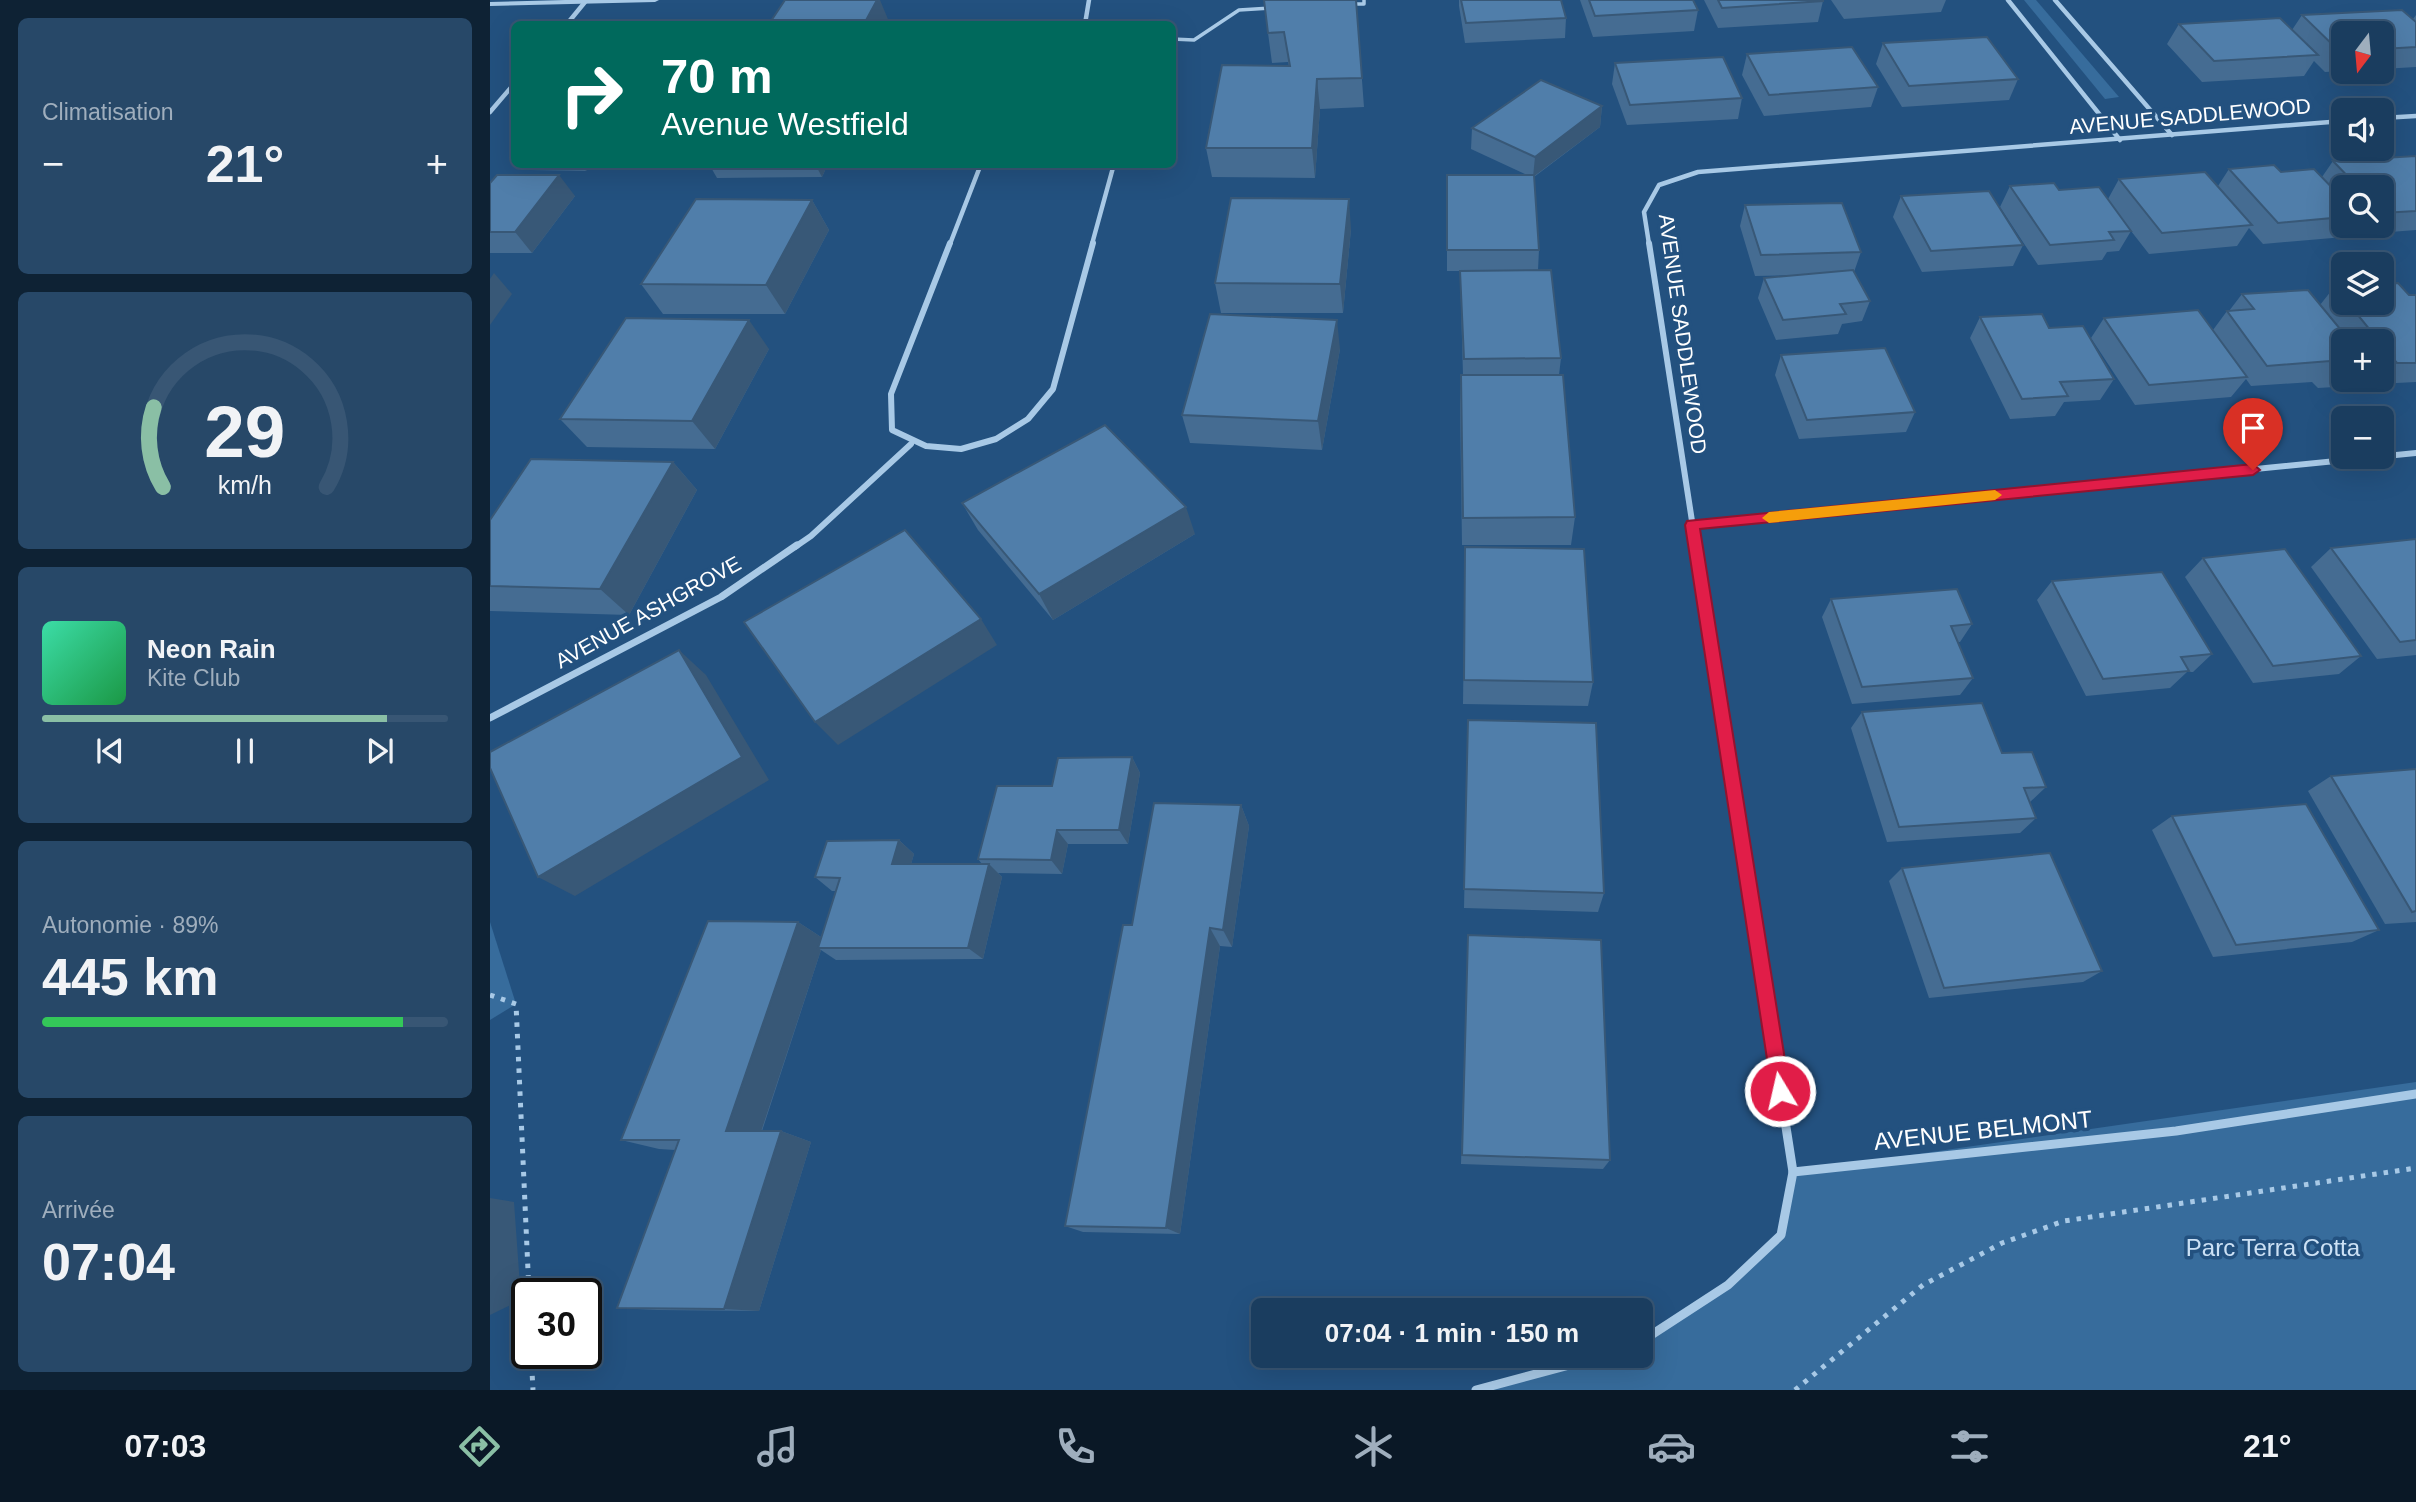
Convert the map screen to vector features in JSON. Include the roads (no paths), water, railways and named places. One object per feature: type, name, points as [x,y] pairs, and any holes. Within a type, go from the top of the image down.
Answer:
[{"type":"street","points":[[490,4],[655,0]]},
{"type":"street","points":[[1086,21],[1089,0]]},
{"type":"street","points":[[2008,0],[2120,139]]},
{"type":"street","points":[[2055,0],[2172,135]]},
{"type":"street","points":[[569,21],[585,2]]},
{"type":"street","points":[[490,112],[511,88]]},
{"type":"street","points":[[2394,117],[2416,116]]},
{"type":"street","name":"AVENUE SADDLEWOOD","points":[[1793,1172],[1644,212],[1659,185],[1698,172],[2331,122]]},
{"type":"street","points":[[979,168],[891,394],[892,430],[911,444],[932,449],[960,449],[990,442],[1028,419],[1053,389],[1113,168]]},
{"type":"street","name":"AVENUE ASHGROVE","points":[[490,718],[720,597],[811,536],[911,444]]},
{"type":"street","points":[[1692,525],[2416,453]]},
{"type":"street","name":"AVENUE BELMONT","points":[[1793,1172],[2176,1131],[2416,1094]]},
{"type":"street","points":[[1653,1334],[1728,1286],[1782,1235],[1793,1172]]},
{"type":"street","points":[[1476,1390],[1558,1368]]},
{"type":"lane","points":[[1337,5],[1364,4],[1364,0]]},
{"type":"lane","points":[[1176,39],[1194,40],[1239,10],[1281,8]]},
{"type":"park label","name":"Parc Terra Cotta","points":[[2273,1247]]}]
